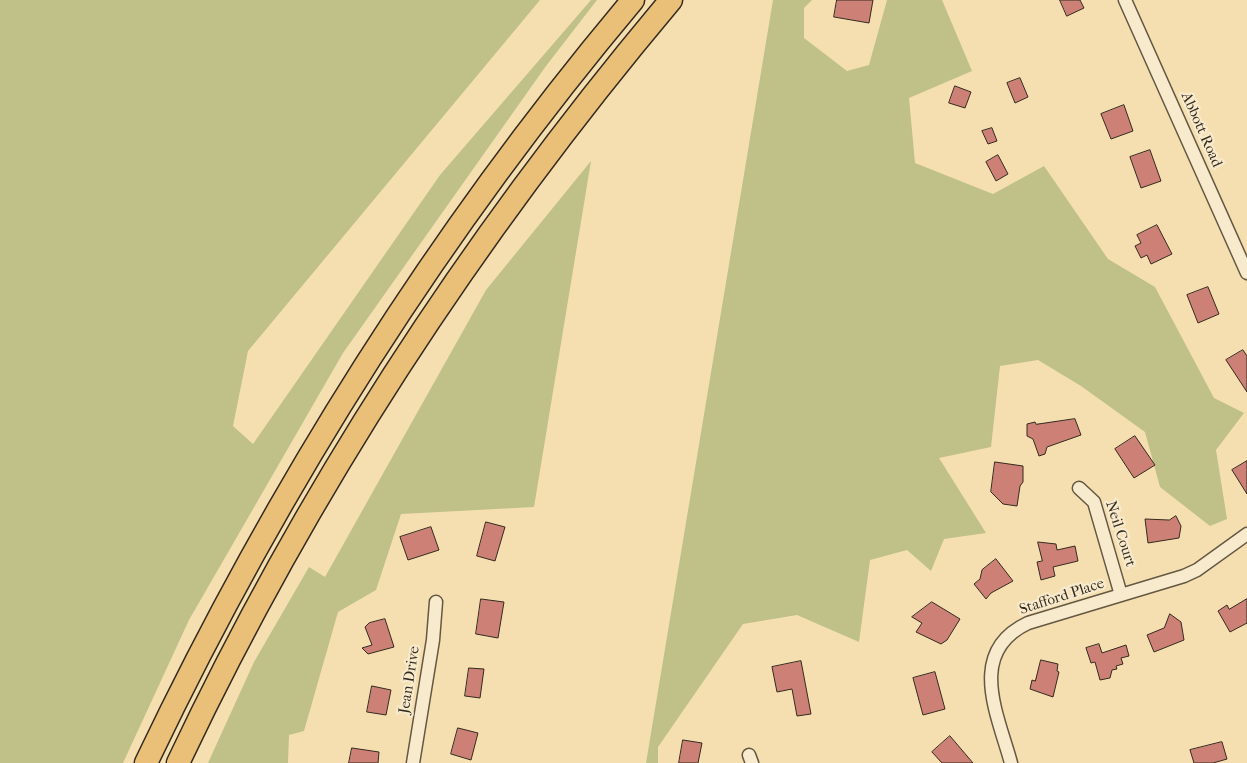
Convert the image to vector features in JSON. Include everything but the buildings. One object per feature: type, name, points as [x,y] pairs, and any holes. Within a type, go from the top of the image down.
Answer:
[{"type":"highway","points":[[146,763],[245,569],[368,362],[436,259],[508,158],[633,0]]},
{"type":"highway","points":[[178,763],[271,582],[336,468],[397,370],[464,268],[537,168],[670,0]]},
{"type":"street","name":"Abbott Road","points":[[1125,0],[1247,273]]},
{"type":"street","name":"Neil Court","points":[[1079,488],[1094,502],[1121,595]]},
{"type":"street","name":"Stafford Place","points":[[1011,763],[995,710],[990,681],[994,659],[1004,640],[1015,630],[1028,623],[1184,576],[1197,570],[1247,534]]},
{"type":"street","name":"Jean Drive","points":[[413,763],[433,640],[436,602]]},
{"type":"green space","points":[[0,0],[540,0],[248,351],[233,426],[253,444],[440,175],[591,0],[597,0],[546,66],[343,353],[189,620],[123,763],[0,763]]},
{"type":"green space","points":[[773,0],[812,0],[804,8],[804,38],[847,71],[869,65],[887,0],[942,0],[972,71],[909,98],[915,163],[993,194],[1044,166],[1108,259],[1155,287],[1214,398],[1244,413],[1216,450],[1227,519],[1210,526],[1160,487],[1145,432],[1081,386],[1038,360],[1000,366],[991,447],[939,458],[986,533],[944,539],[931,571],[907,550],[870,560],[859,642],[797,615],[743,624],[658,747],[658,763],[646,763]]},
{"type":"green space","points":[[591,161],[534,507],[401,514],[376,590],[338,612],[304,731],[289,735],[288,763],[208,763],[254,662],[309,567],[325,577],[486,290]]}]
